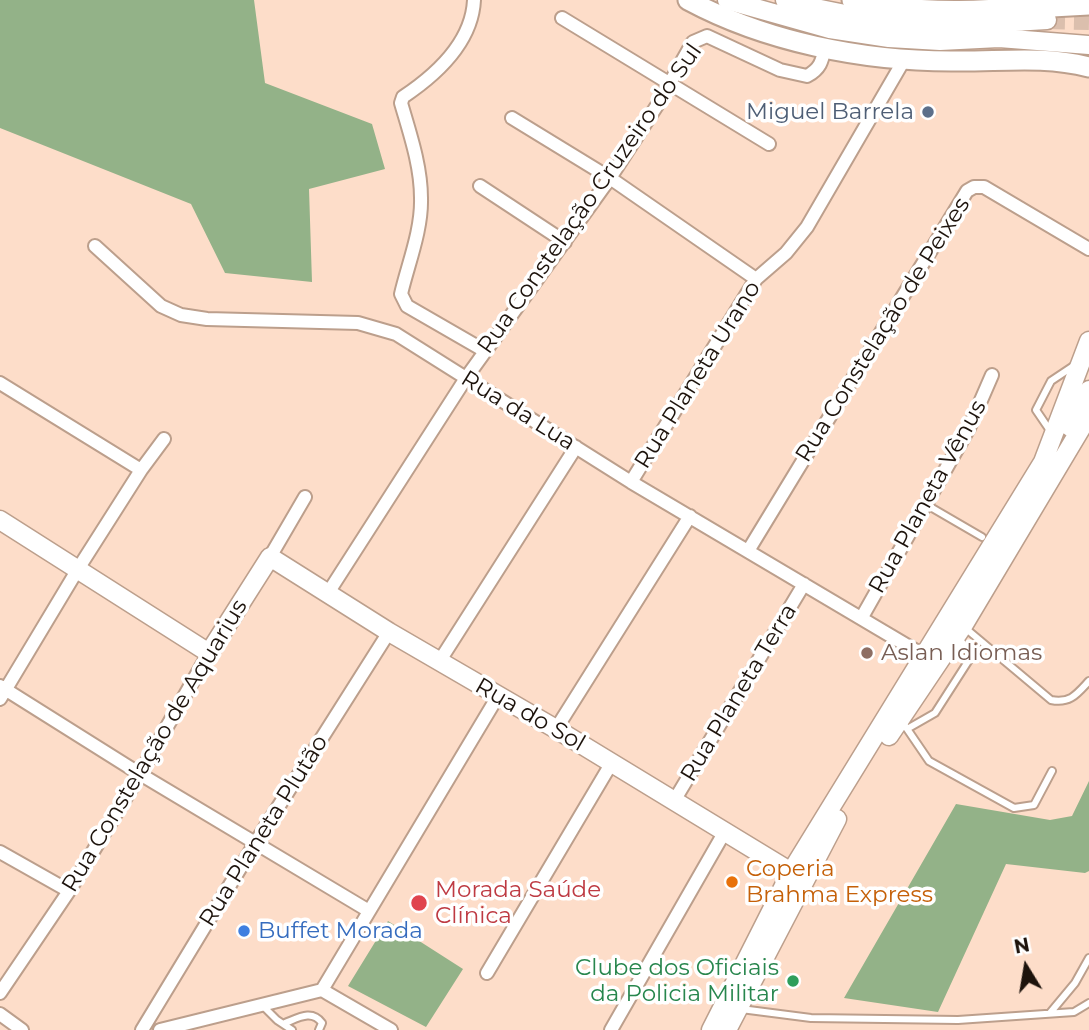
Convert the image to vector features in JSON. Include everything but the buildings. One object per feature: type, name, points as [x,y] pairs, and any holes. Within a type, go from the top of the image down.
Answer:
[{"type":"main road","points":[[688,0],[733,21],[825,47],[904,60],[1089,60]]},
{"type":"main road","points":[[727,0],[830,29],[889,38],[940,41],[999,38],[1089,45]]},
{"type":"main road","points":[[785,0],[877,21],[967,25],[1047,20]]},
{"type":"main road","points":[[1033,6],[1066,0]]},
{"type":"main road","points":[[862,1],[929,9],[1089,5]]},
{"type":"main road","points":[[1060,60],[1089,67]]},
{"type":"main road","points":[[1043,462],[1089,341]]},
{"type":"main road","points":[[711,1030],[791,872],[923,655],[987,540],[1063,438],[1089,390]]},
{"type":"main road","points":[[727,1030],[842,809],[903,724],[1089,415]]},
{"type":"main road","points":[[0,520],[209,653]]},
{"type":"main road","name":"Rua do Sol","points":[[270,557],[389,632],[556,729],[791,872]]},
{"type":"main road","name":"Rua Constelação de Aquarius","points":[[209,653],[270,557]]},
{"type":"street","points":[[474,0],[473,16],[447,62],[403,97],[401,103],[417,159],[421,199],[419,222],[401,294],[407,306],[485,351]]},
{"type":"street","points":[[562,18],[769,144]]},
{"type":"street","name":"Rua Constelação Cruzeiro do Sul","points":[[328,593],[466,378],[610,178],[693,42],[707,36],[780,70],[807,76],[816,72],[822,63],[825,47]]},
{"type":"street","name":"Rua Planeta Urano","points":[[631,482],[756,279],[786,253],[807,227],[904,60]]},
{"type":"street","points":[[512,118],[610,178],[756,279]]},
{"type":"street","points":[[480,186],[565,242]]},
{"type":"street","name":"Rua Constelação de Peixes","points":[[748,551],[967,191],[984,187],[1089,249]]},
{"type":"street","name":"Rua da Lua","points":[[94,246],[161,306],[181,315],[207,319],[341,322],[371,325],[396,334],[631,482],[923,655]]},
{"type":"street","name":"Rua Planeta Vênus","points":[[862,617],[969,428],[992,375]]},
{"type":"street","points":[[0,383],[141,470]]},
{"type":"street","points":[[164,439],[141,470],[2,692],[369,911]]},
{"type":"street","points":[[439,662],[576,447]]},
{"type":"street","name":"Rua Constelação de Aquarius","points":[[270,557],[305,496]]},
{"type":"street","points":[[556,729],[690,516]]},
{"type":"street","name":"Rua Planeta Terra","points":[[674,801],[804,584]]},
{"type":"street","name":"Rua Planeta Plutão","points":[[142,1030],[256,842],[389,632]]},
{"type":"street","name":"Rua Constelação de Aquarius","points":[[0,993],[69,891],[209,653]]},
{"type":"street","points":[[160,1030],[321,990],[498,696]]},
{"type":"street","points":[[487,973],[611,764]]},
{"type":"street","points":[[611,1030],[724,833]]},
{"type":"street","points":[[0,852],[69,891]]},
{"type":"street","points":[[321,990],[374,1026],[391,1030]]},
{"type":"street","points":[[0,1014],[22,1030]]},
{"type":"lane","points":[[1053,436],[1036,410],[1052,381],[1082,360]]},
{"type":"lane","points":[[927,505],[987,540]]},
{"type":"lane","points":[[960,630],[1051,700],[1062,702],[1074,698],[1089,681]]},
{"type":"lane","points":[[960,630],[969,660],[935,713],[903,724],[929,761],[1014,808],[1034,805],[1052,771]]},
{"type":"lane","points":[[1049,1013],[1075,983],[1089,958]]},
{"type":"lane","points":[[738,1008],[811,1018],[958,1020],[1074,1012],[1089,1003]]},
{"type":"lane","points":[[262,1005],[276,1020],[285,1023],[292,1030]]},
{"type":"lane","points":[[285,1023],[302,1015],[314,1016],[323,1023],[319,1030]]},
{"type":"lane","points":[[276,1020],[277,1030]]},
{"type":"green space","points":[[0,0],[254,0],[265,83],[372,124],[385,169],[309,189],[312,282],[225,273],[191,204],[0,128]]},
{"type":"green space","points":[[1089,781],[1089,871],[1085,873],[1006,864],[938,1012],[844,998],[956,804],[1050,820],[1072,816]]},
{"type":"green space","points":[[388,921],[463,969],[426,1027],[348,986]]},
{"type":"tunnel","points":[[1047,20],[1089,21]]},
{"type":"place","name":"Miguel Barrela","points":[[928,112]]},
{"type":"place","name":"Aslan Idiomas","points":[[867,653]]},
{"type":"place","name":"Coperia Brahma Express","points":[[732,882]]},
{"type":"place","name":"Morada Saúde Clínica","points":[[419,903]]},
{"type":"place","name":"Buffet Morada","points":[[244,931]]},
{"type":"place","name":"Clube dos Oficiais da Policia Militar","points":[[793,981]]}]
